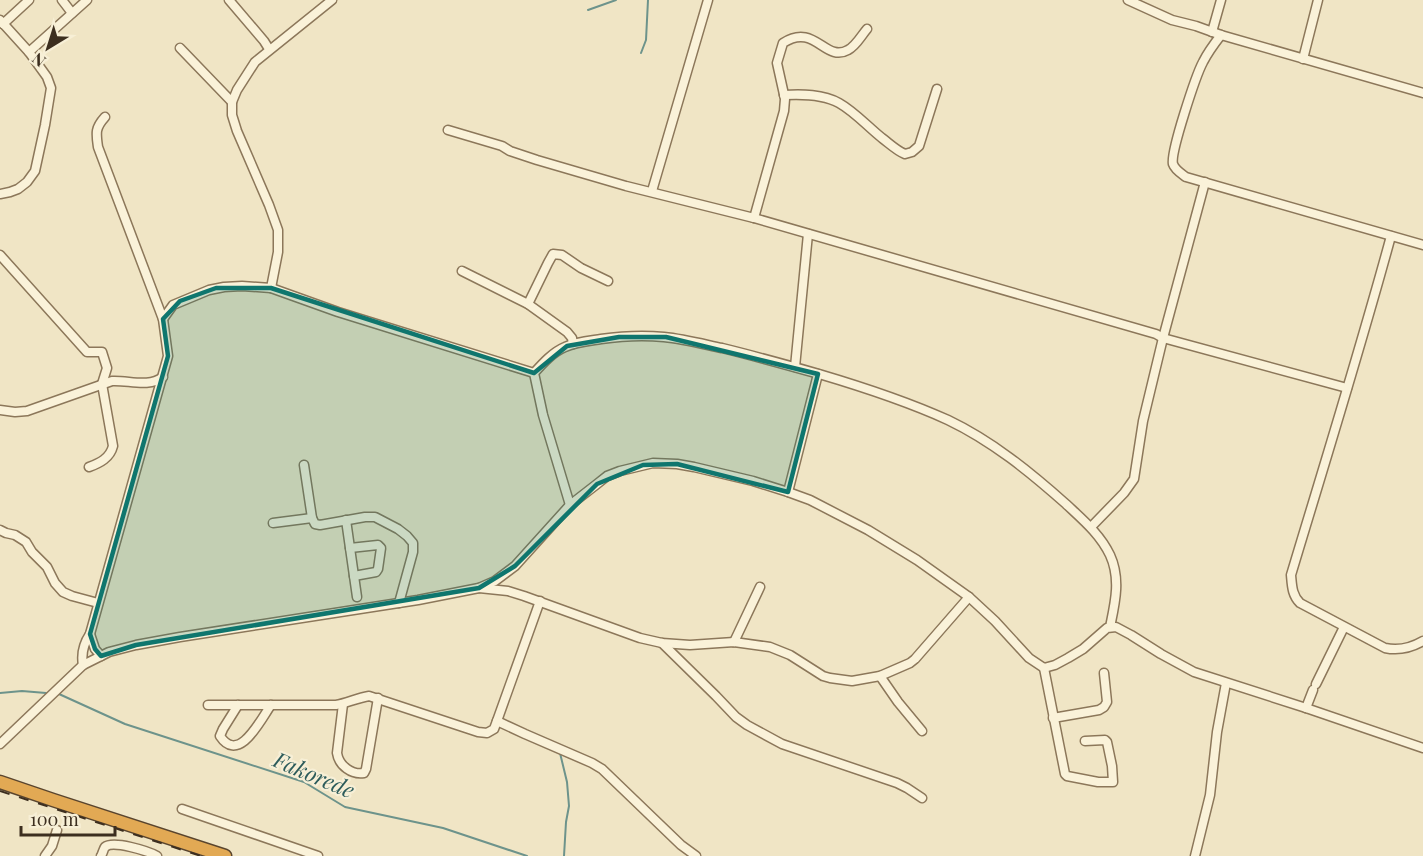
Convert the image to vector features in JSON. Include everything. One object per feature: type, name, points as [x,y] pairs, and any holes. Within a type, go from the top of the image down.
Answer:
[{"type":"highway","points":[[0,782],[225,856]]},
{"type":"street","points":[[0,194],[10,192],[27,182],[35,171],[51,88],[47,77],[29,52],[2,22],[29,0]]},
{"type":"street","points":[[62,0],[72,12]]},
{"type":"street","points":[[29,52],[87,0]]},
{"type":"street","points":[[229,0],[269,50]]},
{"type":"street","points":[[271,288],[278,252],[278,230],[237,131],[232,115],[232,102],[249,70],[269,50],[332,0]]},
{"type":"street","points":[[652,191],[708,0]]},
{"type":"street","points":[[1128,0],[1145,3],[1172,20],[1423,93]]},
{"type":"street","points":[[1221,0],[1217,33],[1198,73],[1173,158],[1173,165],[1186,177],[1423,245]]},
{"type":"street","points":[[1303,59],[1318,0]]},
{"type":"street","points":[[754,218],[784,111],[784,95],[777,63],[783,43],[793,37],[804,37],[817,41],[832,52],[842,53],[855,46],[867,29]]},
{"type":"street","points":[[180,48],[232,102]]},
{"type":"street","points":[[784,95],[812,95],[840,103],[905,154],[919,146],[937,89]]},
{"type":"street","points":[[84,665],[83,650],[90,634],[168,356],[163,319],[98,147],[97,128],[105,117]]},
{"type":"street","points":[[448,130],[502,146],[519,155],[626,186],[754,218],[1156,334],[1163,338],[1347,388]]},
{"type":"street","points":[[1091,527],[1124,493],[1134,479],[1140,434],[1205,182]]},
{"type":"street","points":[[795,367],[808,234]]},
{"type":"street","points":[[1391,236],[1364,334],[1291,575],[1292,590],[1295,599],[1300,603],[1385,648],[1395,650],[1415,646],[1423,641]]},
{"type":"street","points":[[528,304],[554,254],[562,255],[580,268],[608,281]]},
{"type":"street","points":[[0,255],[87,352],[102,352],[108,368],[102,384],[113,446],[106,458],[99,464],[89,467]]},
{"type":"street","points":[[462,271],[528,304],[567,332],[573,344]]},
{"type":"street","points":[[163,319],[173,305],[209,290],[242,286],[271,288],[338,312],[534,373]]},
{"type":"street","points":[[534,373],[558,350],[573,344],[619,337],[666,337],[702,343],[818,374],[911,404],[949,420],[977,436],[1036,477],[1091,527],[1103,542],[1115,568],[1117,585],[1110,627],[1068,658],[1044,668]]},
{"type":"street","points":[[534,373],[543,415],[570,505]]},
{"type":"street","points":[[788,492],[818,374]]},
{"type":"street","points":[[0,410],[27,411],[112,381],[150,383],[163,377]]},
{"type":"street","points":[[144,383],[157,398]]},
{"type":"street","points":[[0,744],[84,665],[101,656],[158,641],[479,588],[495,581],[515,566],[570,505],[608,476],[653,463],[694,467],[788,492],[810,500],[876,534],[969,597],[1029,658],[1044,668],[1065,774],[1098,782],[1113,782],[1107,742],[1105,740],[1085,741]]},
{"type":"street","points":[[304,465],[314,523],[318,525],[375,517],[398,529],[413,543],[413,552],[399,603]]},
{"type":"street","points":[[273,523],[312,518]]},
{"type":"street","points":[[346,520],[357,597]]},
{"type":"street","points":[[0,530],[26,542],[63,591],[72,596],[98,603]]},
{"type":"street","points":[[350,548],[378,545],[381,548],[376,572],[354,576]]},
{"type":"street","points":[[734,642],[760,587]]},
{"type":"street","points":[[479,588],[508,591],[640,638],[662,643],[690,645],[734,642],[770,647],[823,676],[852,681],[880,676],[910,663],[969,597]]},
{"type":"street","points":[[208,705],[343,704],[369,696],[478,732],[491,732],[540,601]]},
{"type":"street","points":[[1110,627],[1122,629],[1194,672],[1423,748]]},
{"type":"street","points":[[1306,708],[1344,627]]},
{"type":"street","points":[[90,634],[95,649],[101,656]]},
{"type":"street","points":[[662,643],[736,717],[747,725],[782,744],[897,783],[922,798]]},
{"type":"street","points":[[1053,718],[1099,710],[1104,707],[1107,702],[1104,673]]},
{"type":"street","points":[[880,676],[922,731]]},
{"type":"street","points":[[1195,856],[1210,795],[1217,732],[1226,683]]},
{"type":"street","points":[[343,704],[338,760],[357,774],[366,769],[378,698]]},
{"type":"street","points":[[237,705],[220,736],[233,746],[243,743],[271,705]]},
{"type":"street","points":[[497,720],[602,769],[681,845],[696,856]]},
{"type":"street","points":[[182,808],[318,856]]},
{"type":"street","points":[[48,855],[57,830]]},
{"type":"street","points":[[101,856],[107,845],[115,844],[143,850],[157,856]]},
{"type":"highlighted area","points":[[216,288],[271,288],[534,373],[567,346],[619,337],[666,337],[818,374],[788,492],[677,464],[643,465],[597,484],[515,566],[479,588],[136,645],[101,656],[95,649],[90,634],[168,356],[163,319],[180,301]]},
{"type":"waterway","points":[[588,10],[616,0]]},
{"type":"waterway","points":[[641,53],[646,40],[648,0]]},
{"type":"waterway","name":"Fakorede","points":[[0,693],[22,691],[46,693]]},
{"type":"waterway","name":"Fakorede","points":[[59,694],[125,724],[304,782],[345,807],[443,828],[527,856]]},
{"type":"waterway","points":[[560,753],[567,782],[569,806],[564,856]]},
{"type":"railway","points":[[0,791],[201,856]]}]
